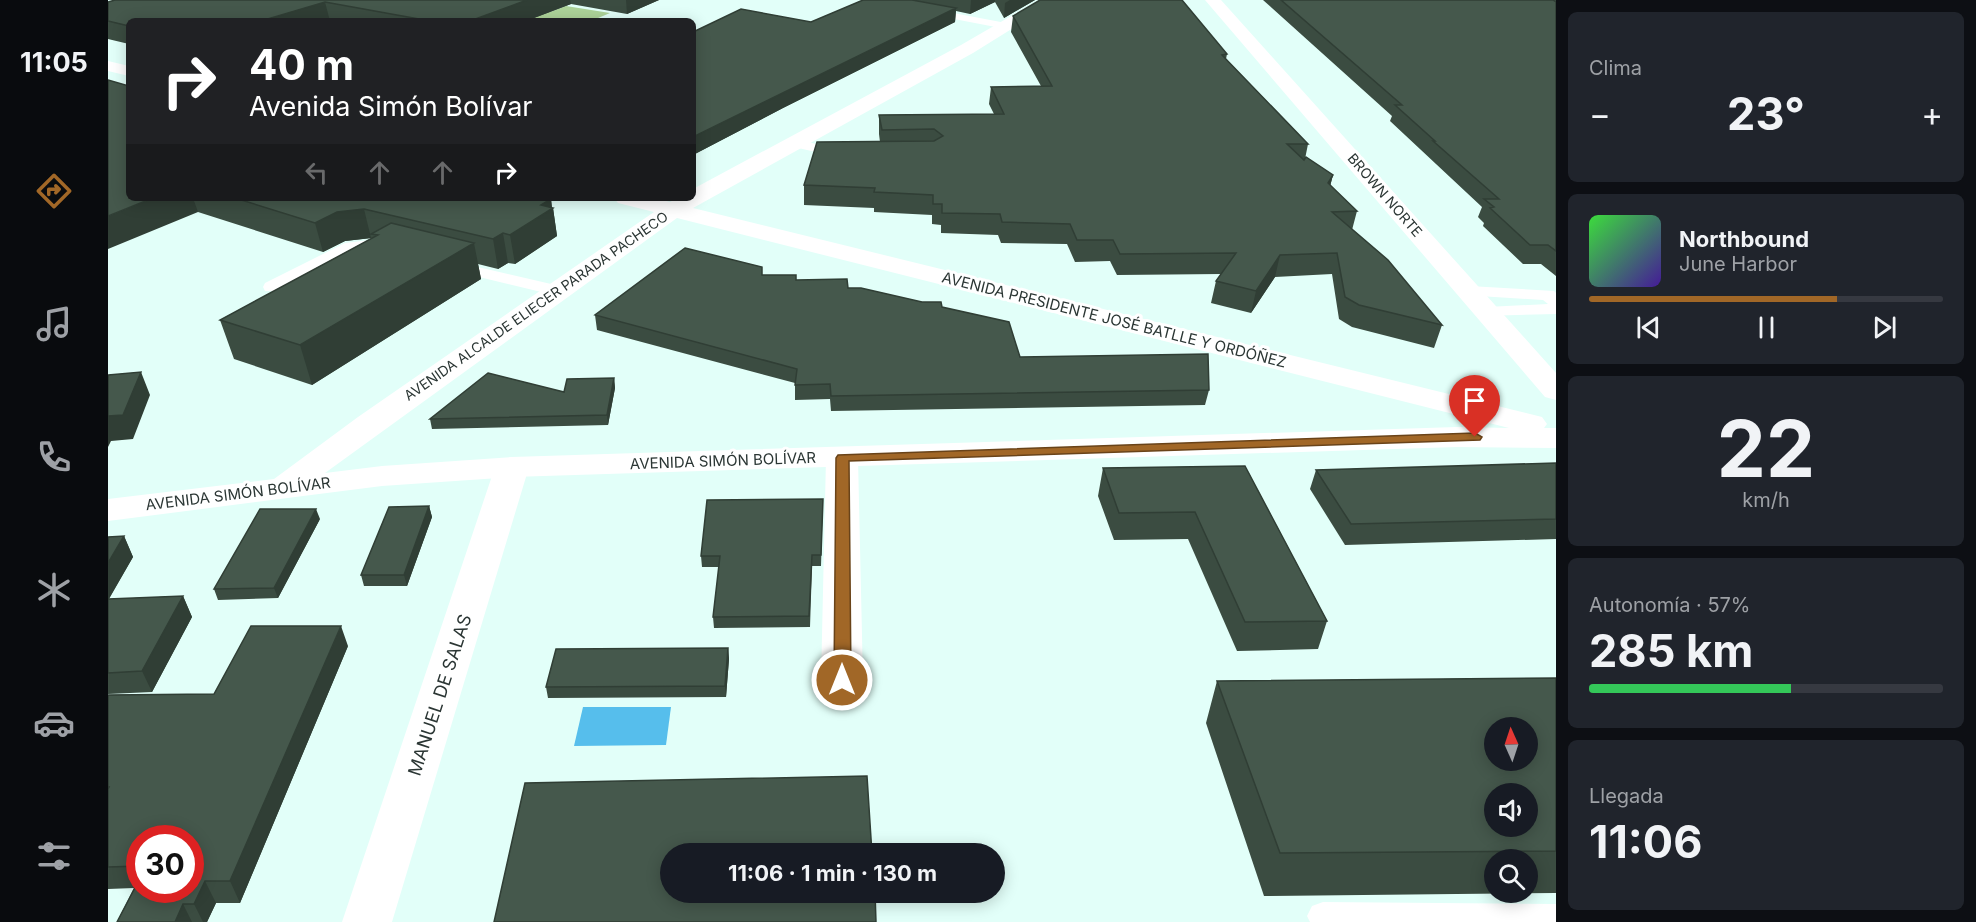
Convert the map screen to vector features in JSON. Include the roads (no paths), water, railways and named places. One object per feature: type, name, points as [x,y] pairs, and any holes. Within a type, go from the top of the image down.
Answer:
[{"type":"street","name":"AVENIDA ALCALDE ELIECER PARADA PACHECO","points":[[696,197],[1050,0]]},
{"type":"street","name":"BROWN NORTE","points":[[1213,0],[1556,391]]},
{"type":"street","points":[[108,66],[126,70]]},
{"type":"street","name":"AVENIDA PRESIDENTE JOSÉ BATLLE Y ORDÓÑEZ","points":[[638,201],[1556,431]]},
{"type":"street","name":"AVENIDA ALCALDE ELIECER PARADA PACHECO","points":[[285,487],[672,210],[689,201]]},
{"type":"street","name":"AVENIDA SIMÓN BOLÍVAR","points":[[108,510],[382,476],[512,467],[1458,437],[1556,438]]},
{"type":"street","points":[[842,458],[842,680]]},
{"type":"street","name":"MANUEL DE SALAS","points":[[367,922],[512,467]]},
{"type":"lane","points":[[916,9],[1006,26]]},
{"type":"lane","points":[[795,143],[847,155],[857,155]]},
{"type":"lane","points":[[272,287],[351,246],[370,245],[403,254],[376,263]]},
{"type":"lane","points":[[431,261],[558,291]]},
{"type":"lane","points":[[1469,291],[1553,302]]},
{"type":"lane","points":[[1487,312],[1553,302]]},
{"type":"lane","points":[[1323,916],[1556,918]]},
{"type":"water","points":[[583,707],[671,707],[666,745],[574,746]]}]
